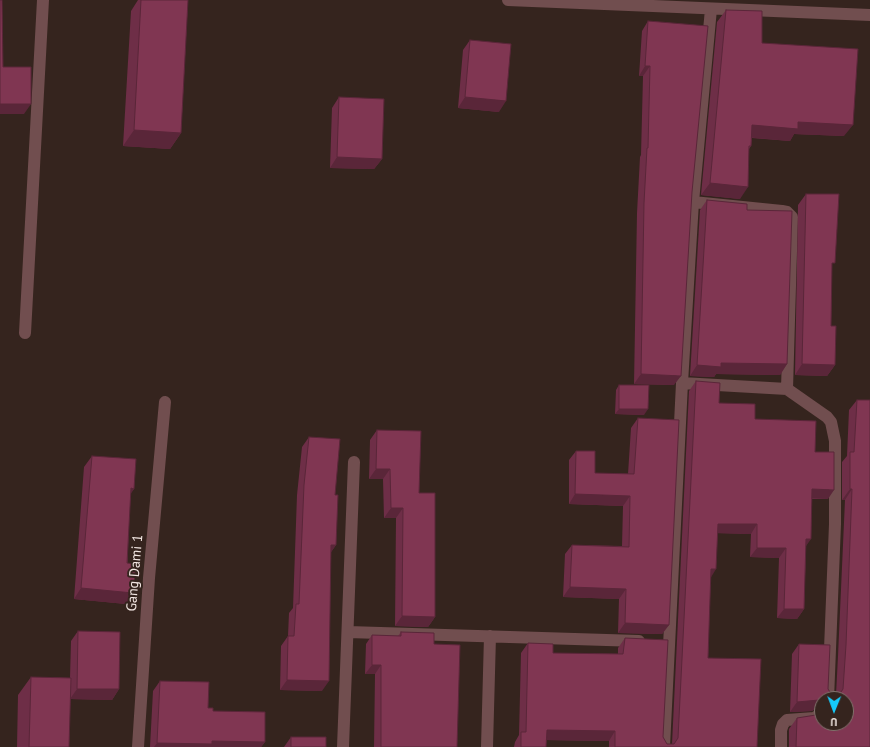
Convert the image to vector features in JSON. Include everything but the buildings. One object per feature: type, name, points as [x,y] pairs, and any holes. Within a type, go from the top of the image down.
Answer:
[{"type":"street","points":[[25,333],[42,0]]},
{"type":"street","points":[[508,0],[595,2],[711,9],[870,15]]},
{"type":"street","points":[[664,747],[682,383],[693,202],[711,9]]},
{"type":"street","points":[[693,202],[782,211],[787,212],[792,217],[787,390]]},
{"type":"street","points":[[682,383],[787,390],[827,416],[834,430],[835,524],[828,691]]},
{"type":"street","name":"Gang Dami 1","points":[[138,747],[148,578],[166,402]]},
{"type":"street","points":[[343,747],[354,462]]},
{"type":"street","points":[[348,632],[670,642]]},
{"type":"street","points":[[487,747],[490,636]]},
{"type":"street","points":[[781,747],[781,730],[783,724],[787,720],[814,718]]}]
